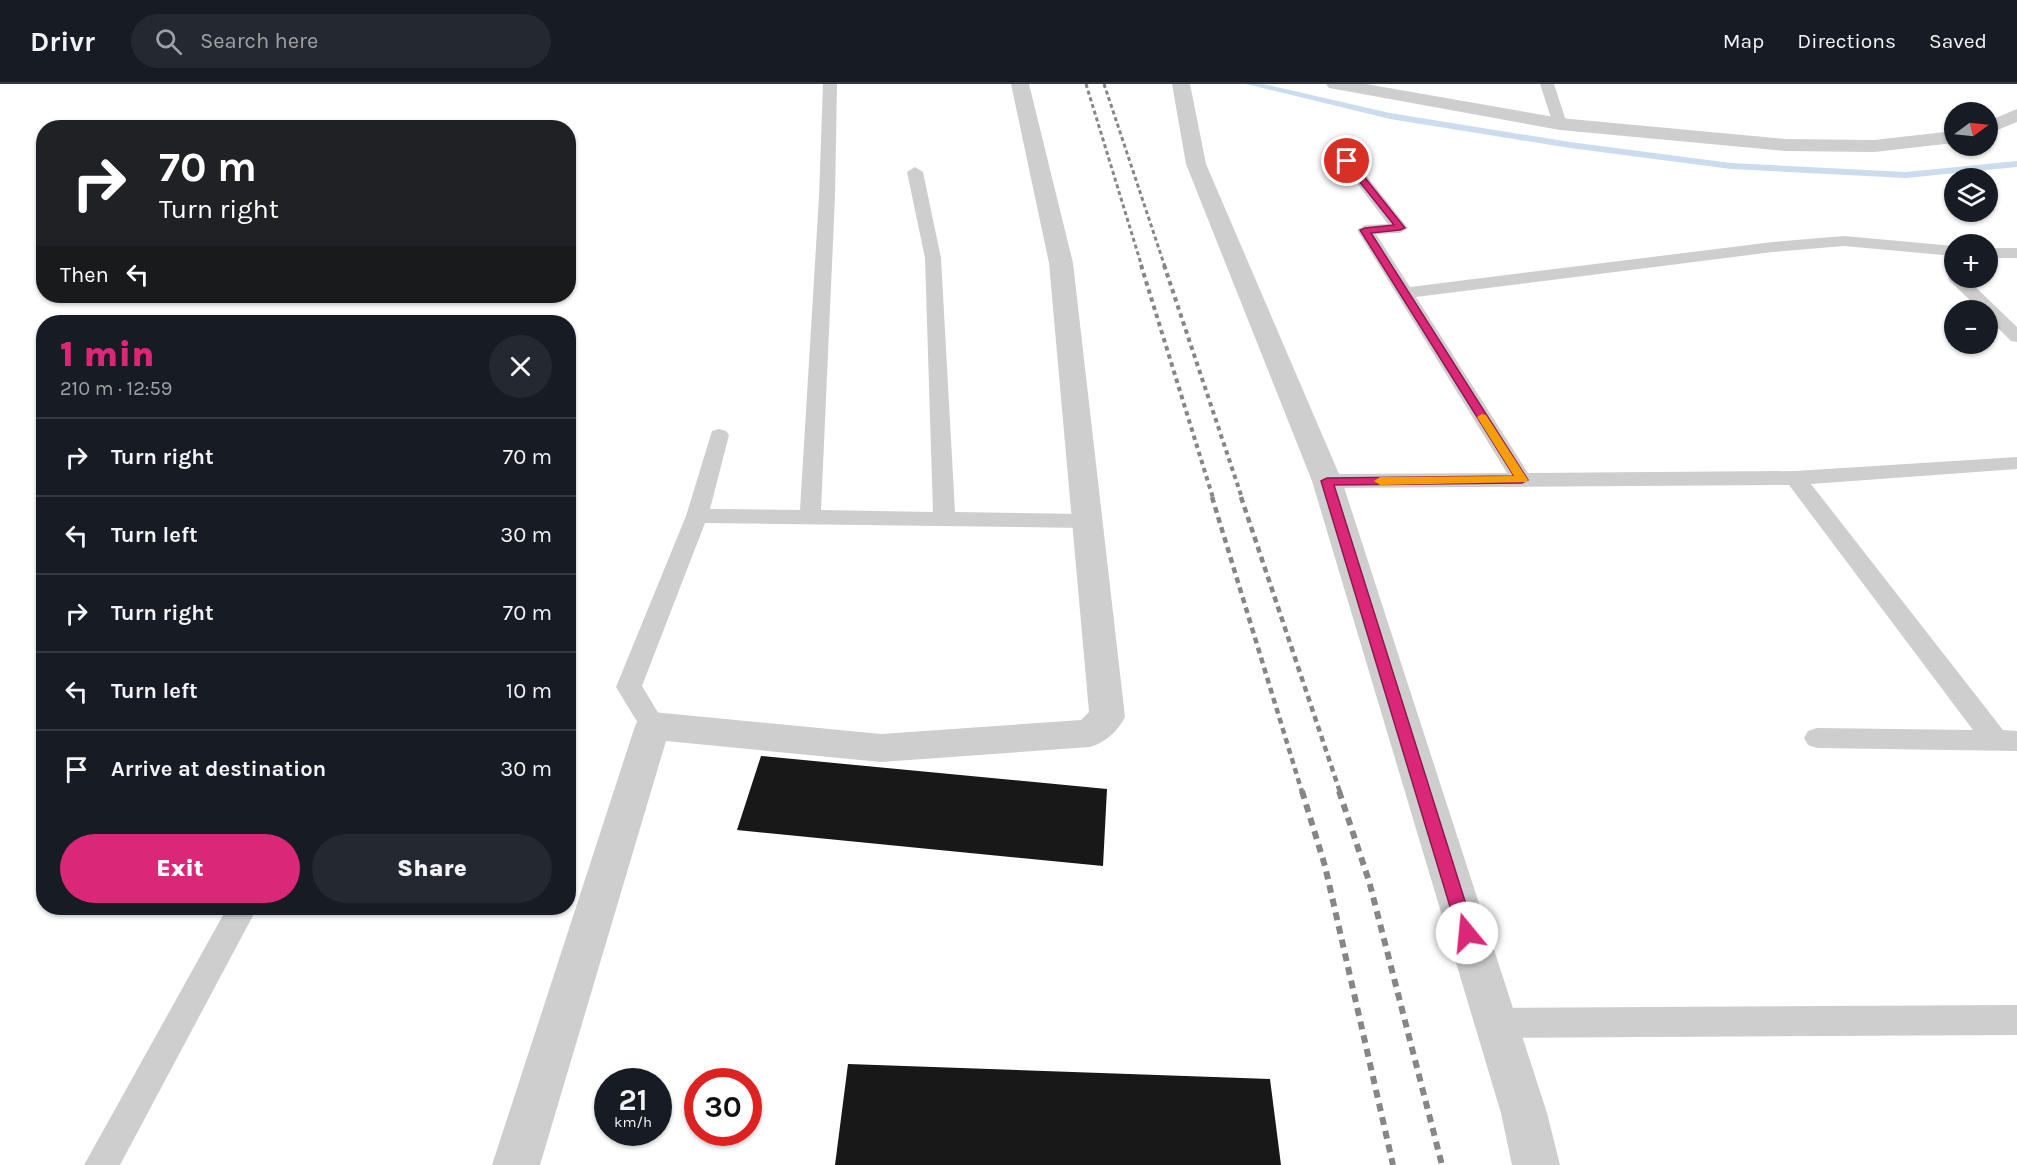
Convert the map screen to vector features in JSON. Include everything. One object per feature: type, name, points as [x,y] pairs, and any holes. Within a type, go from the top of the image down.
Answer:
[{"type":"street","points":[[516,1165],[653,726],[881,748],[1090,733],[1107,717],[1061,263],[1020,84]]},
{"type":"street","points":[[1181,84],[1196,164],[1327,481],[1524,1113],[1536,1165]]},
{"type":"street","points":[[1335,84],[1560,124],[1762,143],[1831,147],[1913,143],[1944,138]]},
{"type":"street","points":[[1998,124],[2017,115]]},
{"type":"lane","points":[[810,518],[827,197],[830,84]]},
{"type":"lane","points":[[1547,84],[1560,124]]},
{"type":"lane","points":[[1334,144],[1400,228],[1365,230],[1522,480]]},
{"type":"lane","points":[[915,172],[933,258],[944,519]]},
{"type":"lane","points":[[1404,293],[1844,241],[1944,250]]},
{"type":"lane","points":[[1930,249],[1944,264]]},
{"type":"lane","points":[[1998,253],[2017,253]]},
{"type":"lane","points":[[1968,288],[2017,337]]},
{"type":"lane","points":[[653,726],[629,687],[697,516],[719,435]]},
{"type":"lane","points":[[1327,481],[1795,478],[2017,463]]},
{"type":"lane","points":[[1795,478],[2006,740]]},
{"type":"lane","points":[[697,516],[1087,521]]},
{"type":"lane","points":[[1817,738],[2006,740]]},
{"type":"lane","points":[[101,1165],[238,915]]},
{"type":"lane","points":[[1495,1023],[2017,1020]]},
{"type":"building","points":[[761,756],[1107,789],[1103,866],[737,830]]},
{"type":"building","points":[[848,1064],[1270,1079],[1281,1165],[835,1165]]},
{"type":"waterway","points":[[1251,84],[1390,116],[1570,145],[1731,166],[1906,175],[2017,164]]},
{"type":"railway","points":[[1086,84],[1142,267]]},
{"type":"railway","points":[[1104,84],[1165,267]]},
{"type":"railway","points":[[1141,265],[1213,498]]},
{"type":"railway","points":[[1164,265],[1242,498]]},
{"type":"railway","points":[[1212,497],[1302,792]]},
{"type":"railway","points":[[1241,497],[1340,792]]},
{"type":"railway","points":[[1302,791],[1325,866],[1393,1165]]},
{"type":"railway","points":[[1339,791],[1369,881],[1442,1165]]},
{"type":"slow traffic","points":[[1380,481],[1522,480],[1482,417]]},
{"type":"route","points":[[1347,161],[1400,228],[1365,230],[1522,480],[1327,481],[1467,933]]}]
